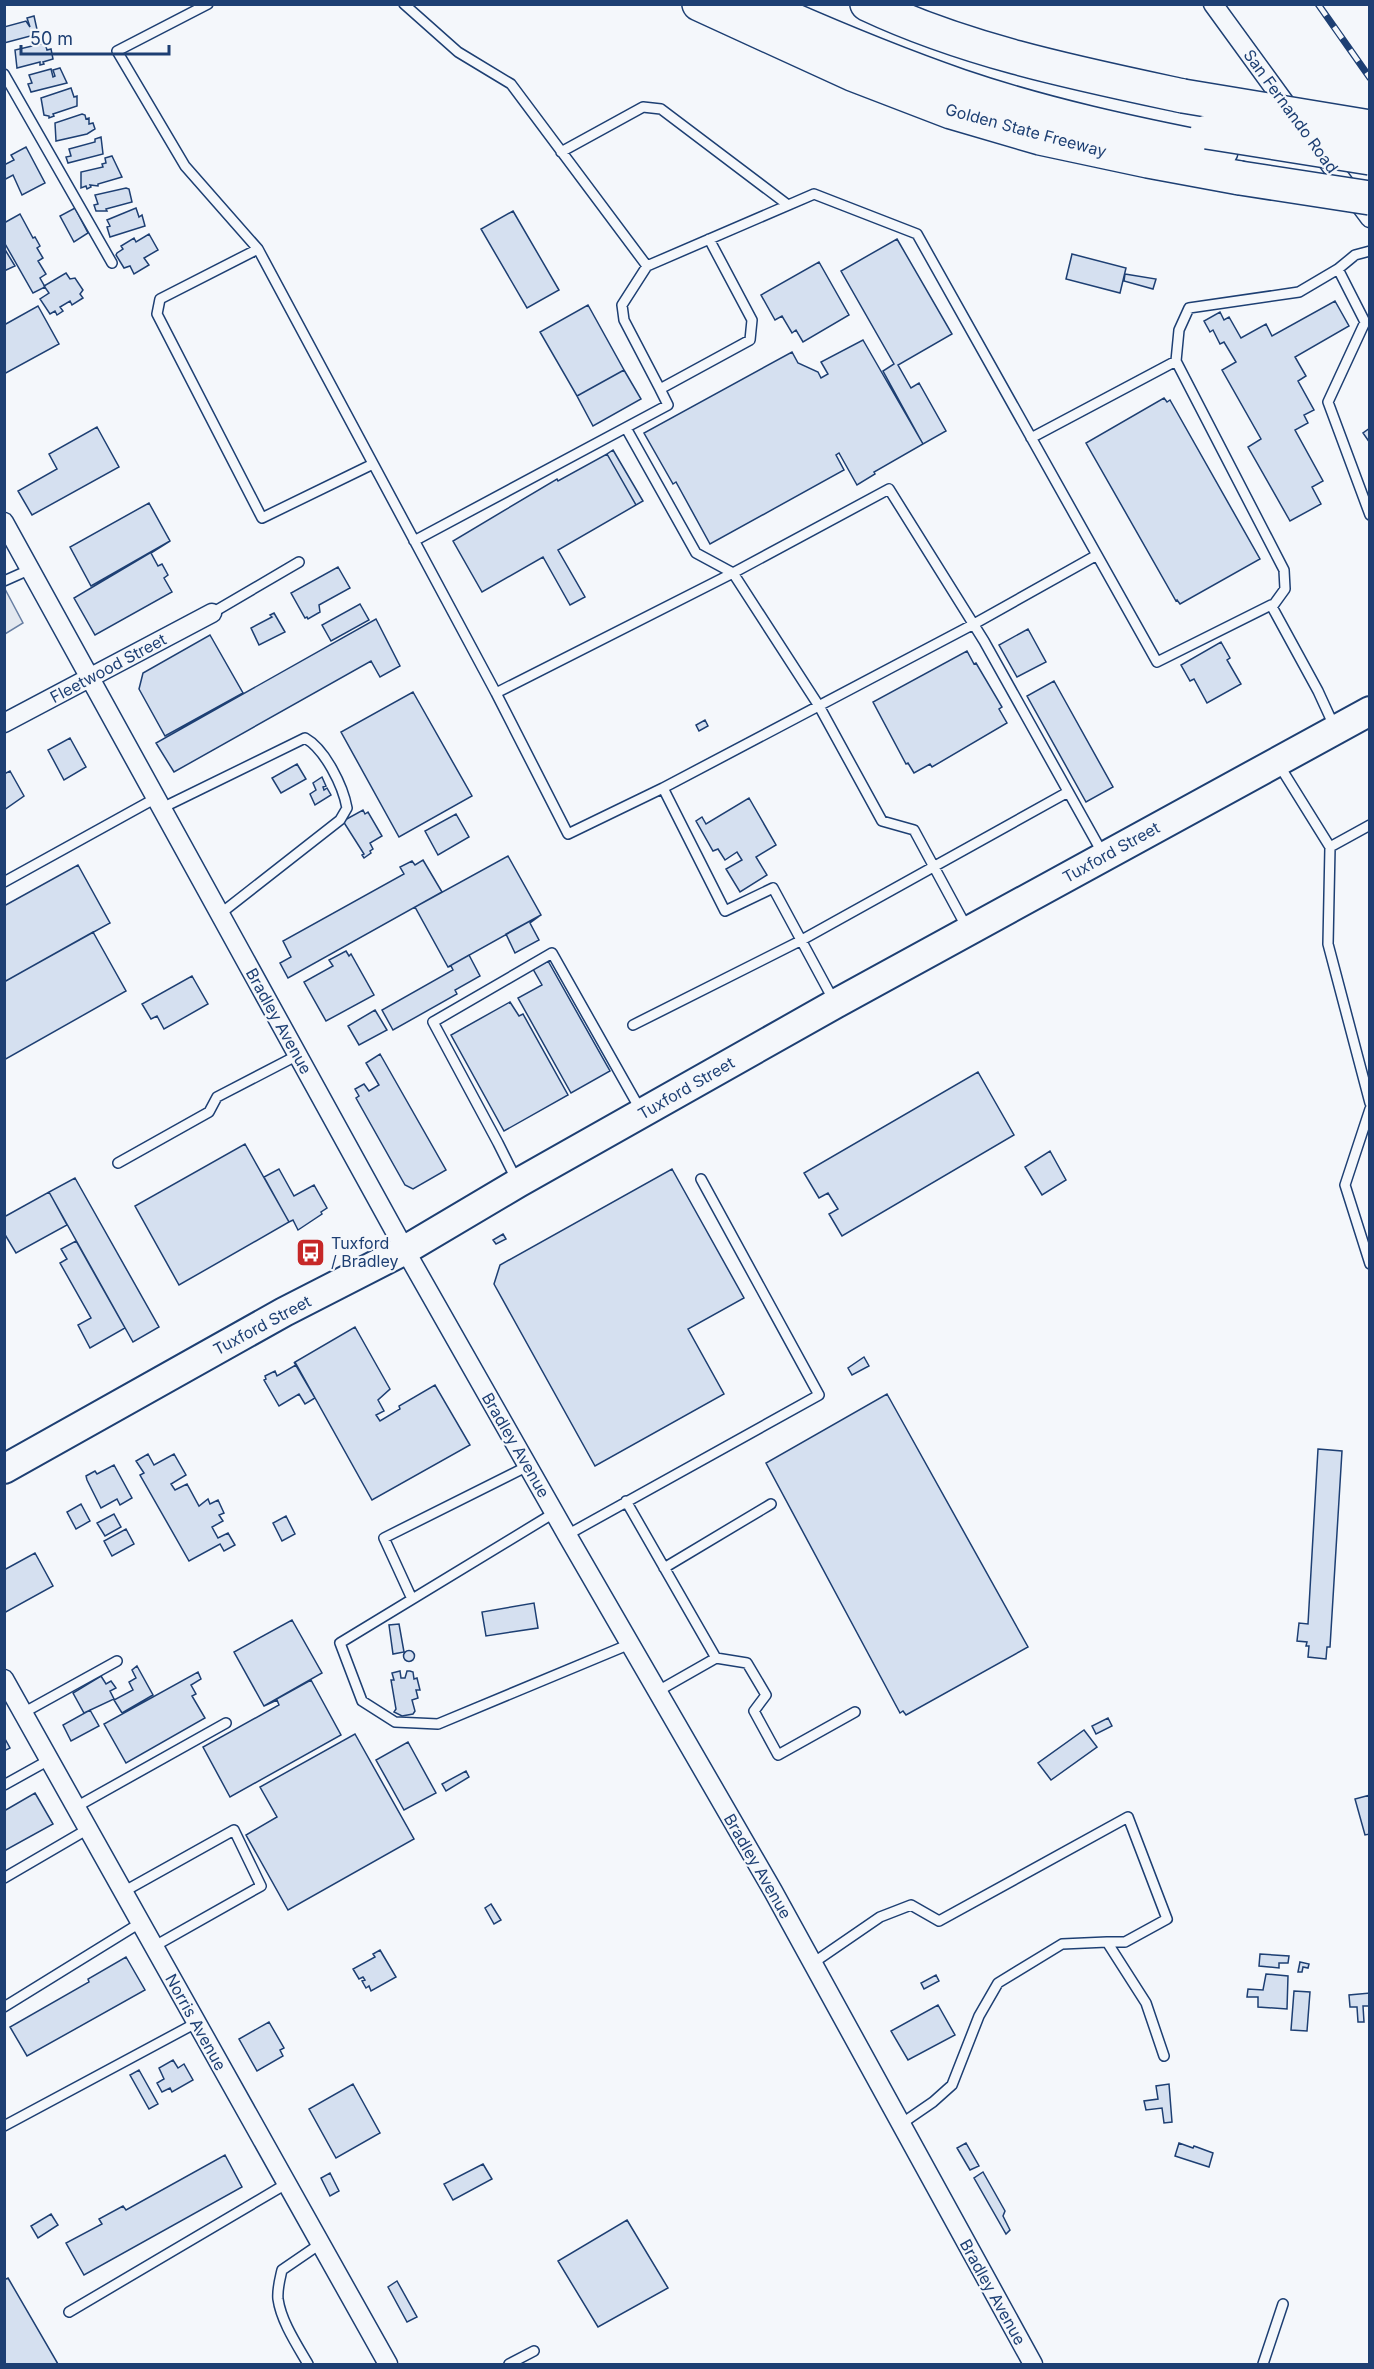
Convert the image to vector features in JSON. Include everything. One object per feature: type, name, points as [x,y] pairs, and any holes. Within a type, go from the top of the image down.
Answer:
[{"type":"highway","name":"Golden State Freeway","points":[[699,4],[852,74],[951,112],[1040,138],[1240,178],[1370,198]]},
{"type":"highway","points":[[757,4],[839,40],[962,87],[1086,122],[1214,141],[1370,158]]},
{"type":"highway","points":[[795,4],[898,49],[965,71],[1214,141],[1370,174]]},
{"type":"highway","points":[[867,4],[914,26],[994,52],[1183,96],[1370,127]]},
{"type":"main road","name":"Tuxford Street","points":[[4,1469],[284,1312],[405,1250],[642,1112],[835,1004],[1370,711]]},
{"type":"street","name":"San Fernando Road","points":[[1213,4],[1370,218]]},
{"type":"street","name":"Bradley Avenue","points":[[4,522],[91,676],[405,1250],[813,1963],[1034,2364]]},
{"type":"street","name":"Fleetwood Street","points":[[4,723],[212,613]]},
{"type":"street","name":"Norris Avenue","points":[[5,1680],[388,2364]]},
{"type":"lane","points":[[208,4],[117,51],[185,166],[258,249],[496,693],[568,834],[663,788],[819,706],[974,624],[1097,555]]},
{"type":"lane","points":[[404,4],[458,52],[511,84],[647,266]]},
{"type":"lane","points":[[4,74],[112,263]]},
{"type":"lane","points":[[561,152],[643,107],[661,109],[788,205]]},
{"type":"lane","points":[[414,541],[668,405],[624,320],[622,305],[647,266],[814,194],[917,234],[1157,662],[1271,605],[1272,607]]},
{"type":"lane","points":[[660,388],[750,340],[752,320],[709,239]]},
{"type":"lane","points":[[258,249],[160,299],[157,314],[262,518],[373,464]]},
{"type":"lane","points":[[1272,607],[1285,589],[1284,570],[1176,361],[1179,330],[1189,308],[1299,292],[1338,269],[1355,255],[1370,251]]},
{"type":"lane","points":[[1338,269],[1365,322],[1328,402],[1370,514]]},
{"type":"lane","points":[[1031,438],[1176,361]]},
{"type":"lane","points":[[626,428],[696,553],[733,573],[819,706],[882,821],[914,830],[969,930]]},
{"type":"lane","points":[[496,693],[733,573],[889,489],[974,624],[1104,856]]},
{"type":"lane","points":[[212,613],[299,562]]},
{"type":"lane","points":[[4,581],[31,569]]},
{"type":"lane","points":[[1272,607],[1318,691],[1335,729]]},
{"type":"lane","points":[[4,882],[159,803],[305,738],[314,743],[344,790],[347,808],[340,820],[220,914]]},
{"type":"lane","points":[[1276,762],[1330,847],[1328,944],[1370,1103]]},
{"type":"lane","points":[[663,788],[725,911],[773,888],[835,1004]]},
{"type":"lane","points":[[633,1025],[800,941],[1068,792]]},
{"type":"lane","points":[[1330,847],[1370,825]]},
{"type":"lane","points":[[518,1183],[433,1022],[552,953],[642,1112]]},
{"type":"lane","points":[[118,1163],[209,1112],[217,1098],[298,1055]]},
{"type":"lane","points":[[1370,1109],[1345,1185],[1370,1264]]},
{"type":"lane","points":[[567,1535],[819,1395],[701,1179]]},
{"type":"lane","points":[[412,1599],[384,1538],[528,1466]]},
{"type":"lane","points":[[626,1501],[716,1658]]},
{"type":"lane","points":[[664,1568],[771,1504]]},
{"type":"lane","points":[[554,1513],[340,1642],[362,1701],[394,1722],[438,1724],[630,1644]]},
{"type":"lane","points":[[658,1691],[716,1658],[747,1663],[766,1695],[754,1711],[778,1755],[855,1712]]},
{"type":"lane","points":[[23,1713],[117,1661]]},
{"type":"lane","points":[[76,1807],[226,1723]]},
{"type":"lane","points":[[4,1785],[50,1760]]},
{"type":"lane","points":[[813,1963],[880,1917],[911,1905],[939,1922],[1128,1817],[1167,1919],[1125,1942],[1062,1944],[998,1983],[979,2016],[952,2085],[933,2102],[901,2124]]},
{"type":"lane","points":[[4,1878],[88,1829]]},
{"type":"lane","points":[[123,1892],[234,1830],[261,1886],[153,1947]]},
{"type":"lane","points":[[4,2007],[140,1923]]},
{"type":"lane","points":[[1107,1942],[1146,2003],[1164,2056]]},
{"type":"lane","points":[[4,2126],[196,2023]]},
{"type":"lane","points":[[69,2312],[286,2184]]},
{"type":"lane","points":[[308,2364],[283,2316],[278,2299],[278,2287],[282,2270],[320,2244]]},
{"type":"lane","points":[[1263,2364],[1283,2304]]},
{"type":"lane","points":[[509,2364],[534,2351]]},
{"type":"shaded area","points":[[5,589],[23,623],[4,634]]},
{"type":"building","points":[[34,16],[38,34],[4,43],[4,27],[26,21],[30,27],[27,18]]},
{"type":"building","points":[[45,43],[47,50],[51,49],[53,59],[40,65],[40,62],[17,68],[15,50]]},
{"type":"building","points":[[60,68],[67,83],[31,92],[28,84],[32,83],[29,75],[51,69],[53,77],[55,76],[53,70]]},
{"type":"building","points":[[71,88],[74,97],[77,96],[77,106],[53,114],[54,116],[49,118],[44,115],[41,98]]},
{"type":"building","points":[[82,114],[86,119],[89,118],[89,124],[93,123],[95,129],[87,134],[56,141],[55,123]]},
{"type":"building","points":[[101,137],[103,154],[68,163],[66,157],[71,156],[69,149],[95,142],[95,139]]},
{"type":"building","points":[[26,147],[45,183],[22,195],[13,175],[4,180],[4,165],[14,160],[11,155]]},
{"type":"building","points":[[112,156],[122,177],[98,184],[98,186],[90,185],[91,187],[87,189],[86,186],[81,188],[81,172],[103,167],[102,164],[106,163],[105,158]]},
{"type":"building","points":[[129,189],[132,202],[106,209],[107,211],[96,211],[94,205],[98,204],[95,195]]},
{"type":"building","points":[[75,208],[88,233],[74,242],[60,216]]},
{"type":"building","points":[[136,208],[139,217],[142,215],[145,226],[110,237],[107,227],[110,226],[107,220]]},
{"type":"building","points":[[513,211],[559,290],[527,308],[481,229]]},
{"type":"building","points":[[20,214],[40,246],[37,248],[43,258],[38,261],[46,274],[40,278],[45,287],[33,293],[4,242],[4,223]]},
{"type":"building","points":[[149,234],[158,250],[144,258],[149,265],[134,274],[130,266],[124,268],[116,255],[123,249],[121,246],[134,238],[136,242]]},
{"type":"building","points":[[897,239],[952,334],[898,365],[911,388],[919,383],[946,431],[923,444],[883,371],[894,364],[841,271]]},
{"type":"building","points":[[4,248],[15,266],[4,271]]},
{"type":"building","points":[[1072,254],[1126,268],[1120,293],[1066,279]]},
{"type":"building","points":[[819,262],[849,315],[803,342],[796,330],[792,333],[782,316],[775,320],[761,295]]},
{"type":"building","points":[[66,273],[70,279],[75,278],[83,290],[80,294],[83,298],[72,305],[70,301],[60,307],[63,311],[57,315],[55,311],[50,314],[40,299],[49,293],[44,286]]},
{"type":"building","points":[[1125,274],[1156,279],[1153,289],[1124,281]]},
{"type":"building","points":[[1335,301],[1349,326],[1295,357],[1306,376],[1298,381],[1314,410],[1304,415],[1308,423],[1295,430],[1323,481],[1312,487],[1321,504],[1290,521],[1248,447],[1261,439],[1222,370],[1236,362],[1224,342],[1220,344],[1213,330],[1210,332],[1204,321],[1220,312],[1224,320],[1229,317],[1241,338],[1266,324],[1272,336]]},
{"type":"building","points":[[588,305],[624,370],[577,396],[540,332]]},
{"type":"building","points":[[38,306],[59,344],[4,374],[4,325]]},
{"type":"building","points":[[863,340],[923,444],[874,472],[875,474],[857,485],[839,453],[836,455],[844,470],[710,544],[676,482],[673,484],[644,433],[792,352],[798,363],[818,372],[821,378],[828,374],[821,362]]},
{"type":"building","points":[[624,370],[641,399],[593,426],[577,396]]},
{"type":"building","points":[[1164,398],[1167,402],[1170,400],[1260,559],[1180,604],[1176,601],[1086,443]]},
{"type":"building","points":[[97,427],[119,467],[32,515],[18,491],[57,469],[49,454]]},
{"type":"building","points":[[1370,428],[1370,443],[1363,433]]},
{"type":"building","points":[[613,450],[643,501],[636,505],[607,454]]},
{"type":"building","points":[[607,454],[636,505],[558,550],[585,597],[570,605],[543,557],[482,592],[453,541],[557,479],[558,481]]},
{"type":"building","points":[[149,503],[170,541],[91,586],[70,547]]},
{"type":"building","points":[[170,541],[151,553],[158,566],[162,564],[168,575],[164,578],[172,592],[95,635],[74,598]]},
{"type":"building","points":[[338,567],[350,588],[319,605],[320,612],[308,619],[305,618],[291,593]]},
{"type":"building","points":[[360,604],[369,620],[331,641],[322,625]]},
{"type":"building","points":[[274,613],[285,632],[259,645],[251,628],[272,617],[270,615]]},
{"type":"building","points":[[376,619],[400,666],[380,677],[371,661],[174,772],[156,743]]},
{"type":"building","points":[[1028,629],[1046,662],[1017,677],[999,645]]},
{"type":"building","points":[[210,635],[243,693],[165,736],[139,689],[143,673]]},
{"type":"building","points":[[1221,642],[1230,658],[1227,660],[1241,684],[1207,703],[1194,679],[1190,681],[1181,665]]},
{"type":"building","points":[[967,651],[1002,707],[999,709],[1007,723],[932,767],[930,764],[914,773],[908,763],[906,764],[873,702]]},
{"type":"building","points":[[1054,681],[1113,787],[1086,802],[1027,696]]},
{"type":"building","points":[[413,692],[472,796],[399,837],[341,732]]},
{"type":"building","points":[[705,720],[708,726],[699,731],[696,725]]},
{"type":"building","points":[[70,738],[86,767],[64,780],[48,750]]},
{"type":"building","points":[[297,764],[306,779],[281,793],[272,778]]},
{"type":"building","points":[[10,771],[24,796],[4,810],[4,774]]},
{"type":"building","points":[[322,777],[326,786],[323,787],[324,790],[327,788],[331,795],[315,805],[310,794],[316,790],[313,783]]},
{"type":"building","points":[[749,798],[776,845],[756,857],[767,875],[740,892],[726,869],[742,860],[737,852],[725,860],[718,849],[713,851],[696,821],[702,817],[706,824]]},
{"type":"building","points":[[363,810],[365,814],[368,812],[382,836],[370,843],[373,849],[364,858],[362,855],[364,854],[343,821]]},
{"type":"building","points":[[456,814],[469,837],[438,855],[425,831]]},
{"type":"building","points":[[508,856],[541,915],[448,967],[415,907]]},
{"type":"building","points":[[423,860],[442,892],[288,978],[280,963],[291,957],[283,941],[404,874],[400,867],[412,861],[415,865]]},
{"type":"building","points":[[78,865],[110,923],[4,982],[4,906]]},
{"type":"building","points":[[541,915],[530,923],[539,940],[515,953],[506,934]]},
{"type":"building","points":[[93,932],[126,991],[4,1060],[4,982]]},
{"type":"building","points":[[346,951],[349,956],[351,954],[374,995],[326,1021],[304,982],[333,966],[329,960]]},
{"type":"building","points":[[469,955],[480,976],[455,990],[457,994],[393,1030],[382,1010],[453,970],[451,966],[448,967]]},
{"type":"building","points":[[548,961],[610,1071],[571,1093],[518,998],[542,985],[533,969]]},
{"type":"building","points":[[192,976],[208,1004],[164,1029],[157,1016],[151,1019],[142,1004]]},
{"type":"building","points":[[510,1002],[519,1016],[523,1014],[568,1095],[504,1131],[451,1035]]},
{"type":"building","points":[[375,1010],[387,1030],[359,1045],[348,1026]]},
{"type":"building","points":[[380,1054],[446,1170],[413,1189],[405,1185],[356,1098],[359,1096],[355,1089],[364,1084],[369,1091],[379,1085],[366,1063]]},
{"type":"building","points":[[978,1072],[1014,1135],[842,1236],[829,1214],[838,1209],[828,1193],[819,1198],[804,1173]]},
{"type":"building","points":[[245,1144],[289,1222],[179,1285],[135,1206]]},
{"type":"building","points":[[1050,1151],[1066,1180],[1042,1195],[1025,1167]]},
{"type":"building","points":[[279,1169],[294,1196],[314,1185],[327,1208],[298,1230],[293,1220],[289,1222],[264,1177]]},
{"type":"building","points":[[672,1169],[744,1298],[688,1329],[724,1394],[595,1466],[494,1284],[500,1265]]},
{"type":"building","points":[[75,1178],[159,1327],[133,1342],[49,1192]]},
{"type":"building","points":[[49,1192],[67,1225],[16,1253],[4,1233],[4,1217]]},
{"type":"building","points":[[503,1234],[506,1239],[496,1244],[493,1240]]},
{"type":"building","points":[[76,1241],[125,1328],[90,1348],[78,1325],[91,1318],[60,1263],[67,1259],[61,1249]]},
{"type":"building","points":[[355,1327],[390,1389],[378,1400],[384,1411],[376,1415],[380,1421],[400,1409],[399,1406],[435,1385],[470,1445],[372,1500],[295,1362]]},
{"type":"building","points":[[864,1357],[869,1366],[852,1375],[848,1368]]},
{"type":"building","points":[[296,1365],[315,1398],[305,1404],[299,1394],[279,1406],[264,1380],[265,1376],[275,1371],[277,1376]]},
{"type":"building","points":[[887,1394],[1028,1647],[906,1715],[903,1711],[900,1713],[766,1463]]},
{"type":"building","points":[[1318,1449],[1342,1451],[1330,1647],[1327,1647],[1326,1659],[1308,1657],[1307,1642],[1297,1641],[1299,1623],[1308,1624]]},
{"type":"building","points":[[148,1454],[154,1465],[174,1454],[186,1475],[171,1484],[175,1490],[187,1484],[199,1506],[208,1499],[210,1504],[218,1500],[224,1513],[219,1515],[223,1521],[212,1527],[218,1538],[228,1533],[235,1545],[224,1551],[220,1544],[189,1561],[140,1475],[144,1473],[136,1461]]},
{"type":"building","points":[[114,1465],[132,1498],[120,1505],[117,1499],[101,1508],[86,1476],[95,1471],[97,1474]]},
{"type":"building","points":[[81,1504],[90,1521],[76,1529],[67,1512]]},
{"type":"building","points":[[114,1514],[121,1527],[105,1536],[97,1523]]},
{"type":"building","points":[[286,1516],[295,1534],[282,1541],[273,1523]]},
{"type":"building","points":[[126,1529],[134,1544],[112,1556],[104,1541]]},
{"type":"building","points":[[35,1553],[53,1586],[4,1613],[4,1570]]},
{"type":"building","points":[[534,1603],[538,1628],[486,1636],[482,1612]]},
{"type":"building","points":[[292,1620],[322,1673],[264,1706],[234,1652]]},
{"type":"building","points":[[399,1624],[404,1652],[393,1654],[389,1625]]},
{"type":"building","points":[[409,1651],[413,1652],[413,1660],[409,1661],[405,1660],[404,1656],[405,1652]]},
{"type":"building","points":[[137,1666],[153,1695],[122,1713],[114,1700],[133,1690],[129,1682],[136,1678],[132,1670]]},
{"type":"building","points":[[400,1671],[401,1678],[405,1678],[407,1671],[413,1672],[420,1690],[416,1690],[418,1698],[412,1700],[415,1711],[413,1714],[402,1716],[394,1712],[396,1709],[391,1680],[394,1680],[392,1673]]},
{"type":"building","points":[[198,1672],[201,1679],[191,1685],[196,1694],[192,1696],[205,1718],[126,1763],[104,1724]]},
{"type":"building","points":[[101,1676],[106,1684],[111,1681],[116,1688],[110,1691],[114,1699],[84,1713],[73,1693]]},
{"type":"building","points":[[311,1680],[341,1735],[230,1797],[203,1747],[279,1705],[277,1700],[264,1706]]},
{"type":"building","points":[[90,1710],[99,1726],[71,1741],[63,1725]]},
{"type":"building","points":[[1108,1718],[1112,1726],[1096,1734],[1092,1726]]},
{"type":"building","points":[[1084,1730],[1097,1747],[1051,1780],[1038,1763]]},
{"type":"building","points":[[355,1734],[414,1839],[288,1910],[246,1835],[277,1817],[260,1787]]},
{"type":"building","points":[[4,1737],[10,1748],[4,1751]]},
{"type":"building","points":[[408,1742],[436,1793],[404,1810],[376,1760]]},
{"type":"building","points":[[466,1771],[469,1777],[446,1791],[442,1784]]},
{"type":"building","points":[[35,1793],[53,1824],[4,1851],[4,1811]]},
{"type":"building","points":[[1370,1795],[1370,1834],[1365,1835],[1355,1799]]},
{"type":"building","points":[[491,1904],[501,1920],[494,1924],[485,1908]]},
{"type":"building","points":[[380,1950],[396,1977],[371,1991],[369,1986],[366,1988],[362,1981],[365,1980],[363,1977],[359,1979],[353,1969],[375,1957],[373,1954]]},
{"type":"building","points":[[1260,1954],[1289,1956],[1288,1963],[1279,1963],[1279,1968],[1259,1966]]},
{"type":"building","points":[[126,1957],[145,1990],[27,2056],[10,2027],[89,1982],[88,1979]]},
{"type":"building","points":[[1300,1962],[1309,1964],[1308,1968],[1303,1967],[1302,1972],[1298,1972]]},
{"type":"building","points":[[1266,1974],[1288,1976],[1287,2009],[1258,2007],[1258,1997],[1247,1997],[1248,1989],[1263,1990]]},
{"type":"building","points":[[936,1975],[939,1981],[924,1989],[921,1983]]},
{"type":"building","points":[[1294,1991],[1310,1992],[1307,2031],[1291,2030]]},
{"type":"building","points":[[1370,1993],[1370,2006],[1363,2006],[1364,2022],[1358,2022],[1357,2007],[1350,2007],[1349,1995]]},
{"type":"building","points":[[938,2005],[955,2035],[908,2060],[891,2031]]},
{"type":"building","points":[[269,2022],[284,2048],[280,2050],[283,2056],[257,2071],[239,2039]]},
{"type":"building","points":[[173,2060],[178,2068],[184,2064],[193,2080],[172,2092],[170,2088],[162,2092],[157,2083],[164,2079],[159,2068]]},
{"type":"building","points":[[139,2070],[158,2104],[149,2109],[130,2075]]},
{"type":"building","points":[[353,2084],[380,2133],[336,2158],[309,2109]]},
{"type":"building","points":[[1169,2084],[1172,2122],[1164,2123],[1162,2108],[1146,2110],[1144,2101],[1158,2099],[1156,2086]]},
{"type":"building","points":[[966,2143],[979,2166],[970,2170],[957,2148]]},
{"type":"building","points":[[1179,2143],[1213,2153],[1209,2167],[1175,2156]]},
{"type":"building","points":[[225,2155],[242,2187],[84,2275],[66,2243],[102,2224],[99,2219],[123,2206],[126,2210]]},
{"type":"building","points":[[483,2164],[492,2179],[453,2200],[444,2184]]},
{"type":"building","points":[[983,2172],[1005,2211],[1003,2216],[1010,2230],[1006,2234],[974,2178]]},
{"type":"building","points":[[330,2173],[339,2191],[330,2196],[321,2178]]},
{"type":"building","points":[[51,2214],[58,2225],[38,2238],[31,2226]]},
{"type":"building","points":[[627,2220],[668,2288],[598,2327],[558,2261]]},
{"type":"building","points":[[8,2278],[58,2364],[4,2364],[4,2280]]},
{"type":"building","points":[[397,2281],[417,2317],[407,2322],[388,2287]]},
{"type":"railway","points":[[1318,4],[1370,78]]},
{"type":"place","name":"Tuxford / Bradley","points":[[310,1252]]}]
